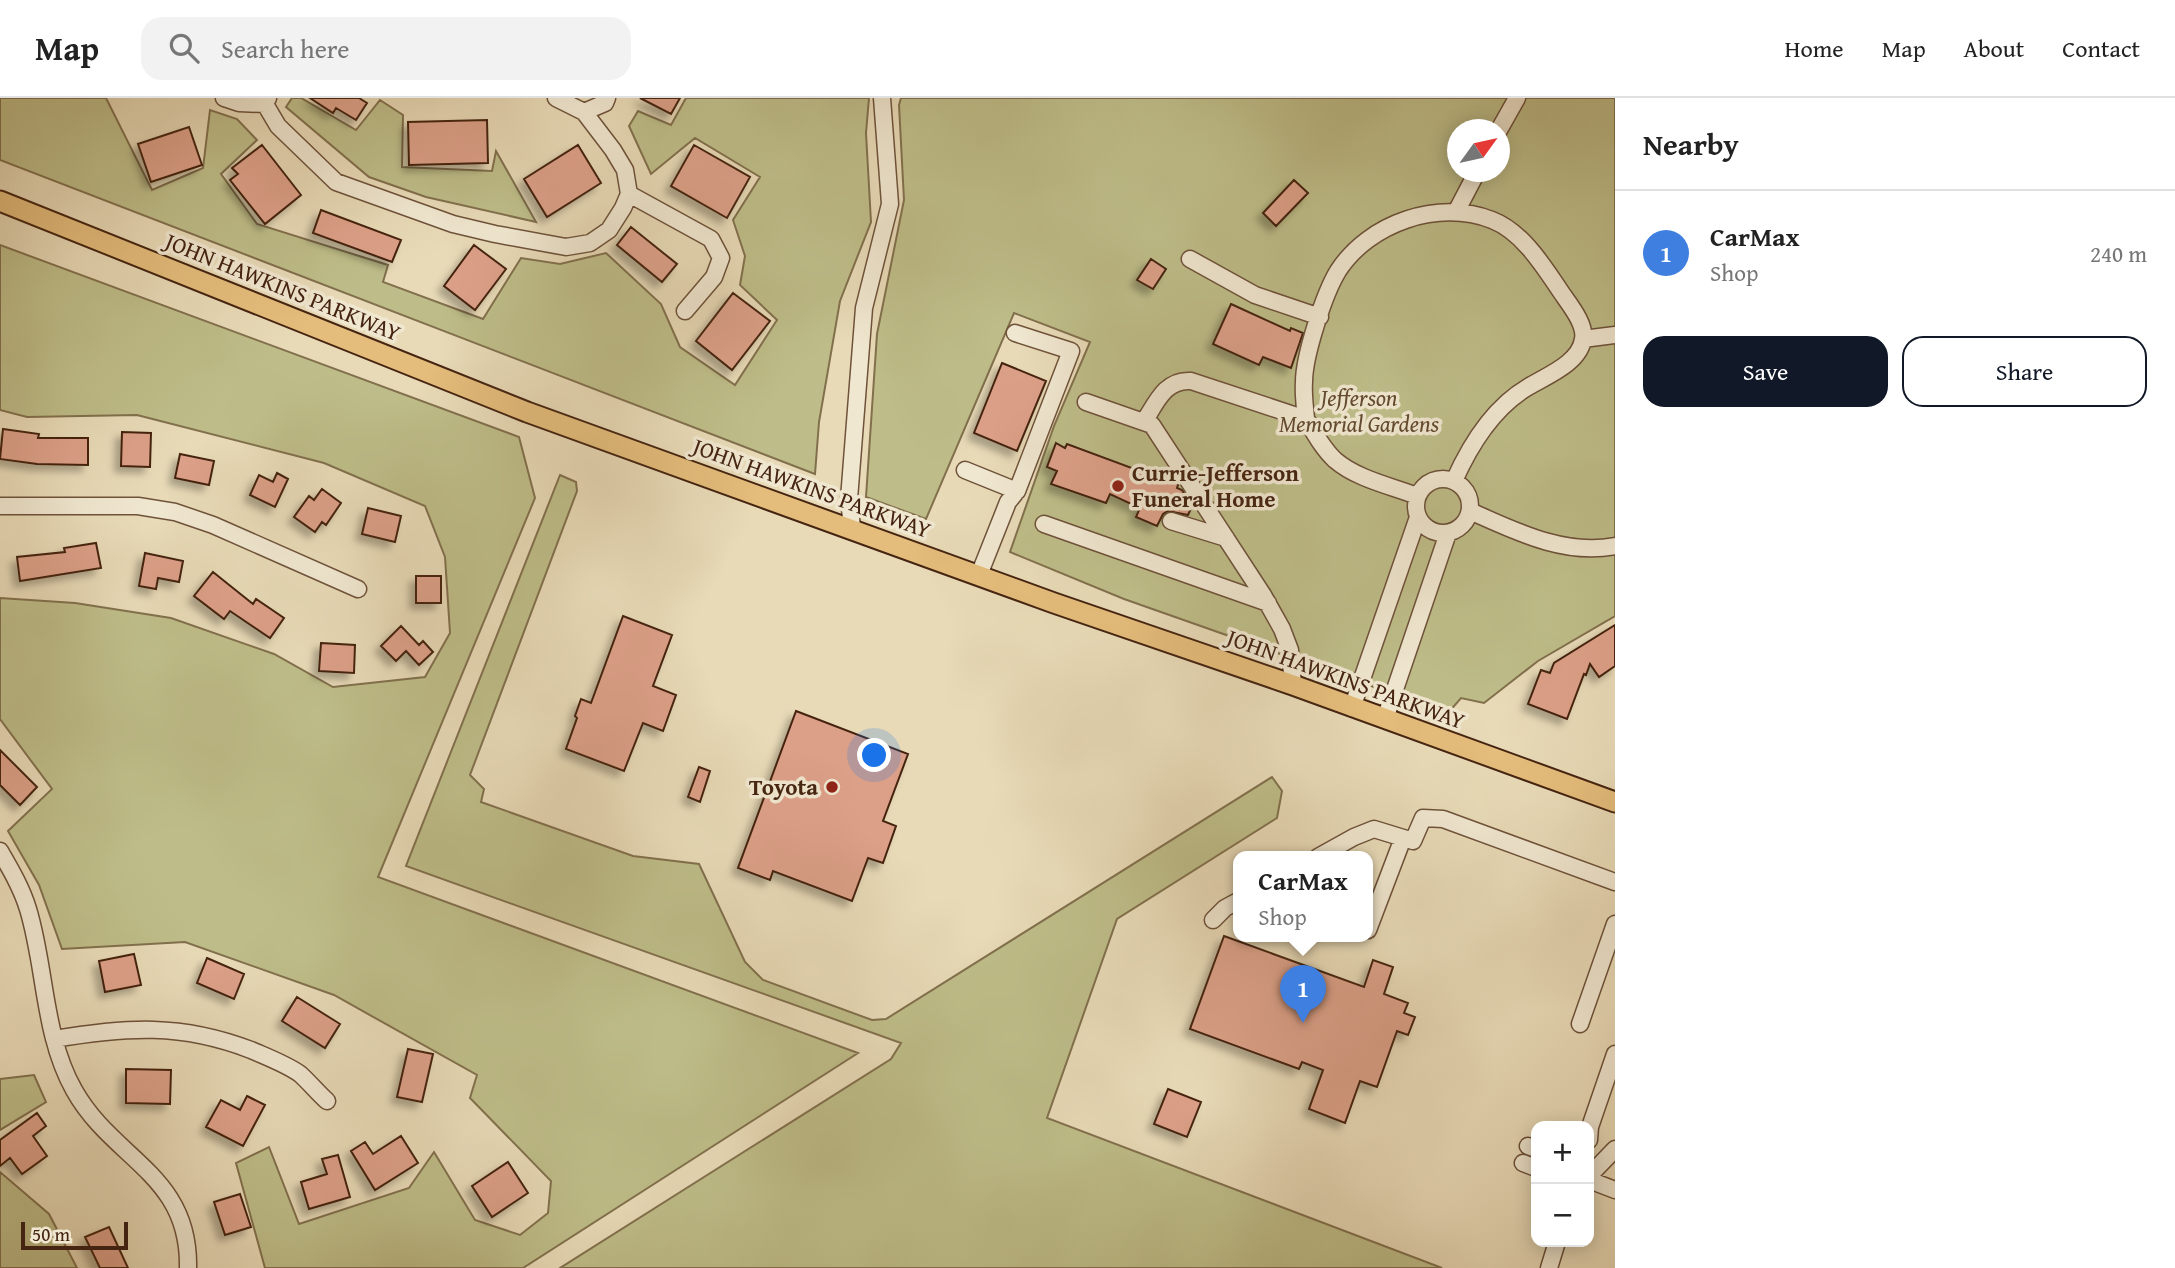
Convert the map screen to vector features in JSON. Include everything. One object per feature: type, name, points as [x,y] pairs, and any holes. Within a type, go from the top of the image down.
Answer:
[{"type":"main road","name":"JOHN HAWKINS PARKWAY","points":[[0,201],[527,412],[1615,802]]},
{"type":"street","points":[[224,98],[239,103],[266,101],[278,126],[336,183],[474,229],[566,247],[590,243],[609,230],[629,194],[625,170],[614,150],[584,112],[556,98]]},
{"type":"street","points":[[584,112],[605,103],[607,98]]},
{"type":"street","points":[[852,528],[849,499],[864,308],[890,204],[882,98]]},
{"type":"street","points":[[1505,119],[1517,98]]},
{"type":"street","points":[[1456,212],[1472,182]]},
{"type":"street","points":[[629,194],[712,239],[721,258],[714,276],[685,312]]},
{"type":"street","points":[[1417,496],[1352,471],[1338,463],[1320,443],[1306,419],[1304,380],[1307,358],[1326,296],[1338,271],[1357,248],[1374,234],[1421,216],[1456,212],[1494,220],[1514,234],[1536,256],[1571,308],[1583,330],[1583,339],[1571,359],[1503,406],[1473,445],[1454,481]]},
{"type":"street","points":[[1190,259],[1255,295],[1320,317]]},
{"type":"street","points":[[979,575],[1008,502],[1017,491],[1070,351],[1015,333]]},
{"type":"street","points":[[1583,339],[1615,335]]},
{"type":"street","points":[[1144,422],[1165,389],[1182,380],[1306,419]]},
{"type":"street","points":[[1086,402],[1152,425],[1268,603],[1290,650],[1293,685]]},
{"type":"street","points":[[965,470],[1017,491]]},
{"type":"street","points":[[1445,479],[1454,481],[1467,494],[1470,511],[1461,527],[1448,533],[1435,533],[1427,529],[1418,517],[1415,505],[1417,496],[1428,482],[1445,479]]},
{"type":"street","points":[[0,506],[138,506],[174,512],[213,526],[358,589]]},
{"type":"street","points":[[1470,511],[1518,533],[1564,546],[1588,549],[1615,546]]},
{"type":"street","points":[[1352,708],[1418,517]]},
{"type":"street","points":[[1171,521],[1226,538]]},
{"type":"street","points":[[1044,524],[1268,603]]},
{"type":"street","points":[[1385,719],[1448,533]]},
{"type":"street","points":[[1329,851],[1374,829],[1413,841],[1423,818],[1443,819],[1615,882]]},
{"type":"street","points":[[1373,916],[1403,838]]},
{"type":"street","points":[[0,852],[28,909],[54,1039],[62,1066],[87,1111],[105,1133],[150,1172],[172,1200],[186,1237],[188,1268]]},
{"type":"street","points":[[1213,920],[1233,904]]},
{"type":"street","points":[[1580,1024],[1615,924]]},
{"type":"street","points":[[54,1039],[102,1031],[146,1028],[189,1032],[223,1040],[264,1056],[300,1075],[327,1101]]},
{"type":"street","points":[[1592,1121],[1615,1054]]},
{"type":"street","points":[[1594,1172],[1615,1149]]},
{"type":"street","points":[[1594,1180],[1615,1190]]},
{"type":"street","points":[[1549,1268],[1555,1247]]},
{"type":"green space","points":[[0,98],[106,98],[152,190],[203,168],[210,110],[237,119],[257,140],[221,174],[257,224],[388,265],[383,282],[483,319],[521,258],[560,264],[606,253],[661,304],[680,347],[735,385],[777,320],[740,285],[745,256],[733,220],[760,177],[695,138],[651,174],[629,126],[638,111],[671,125],[686,98],[869,98],[866,133],[871,222],[840,301],[819,422],[815,474],[0,160]]},
{"type":"green space","points":[[292,98],[301,98],[356,130],[380,100],[403,115],[402,167],[492,171],[496,151],[536,222],[426,197],[369,177],[286,107]]},
{"type":"green space","name":"Jefferson Memorial Gardens","points":[[901,98],[1615,98],[1615,616],[1538,661],[1484,703],[1461,698],[1448,713],[1124,599],[1010,552],[1054,426],[1090,342],[1014,313],[926,519],[866,497],[877,334],[904,200],[899,105]]},
{"type":"green space","points":[[0,245],[519,437],[535,498],[378,877],[858,1053],[523,1268],[265,1268],[236,1163],[269,1147],[299,1224],[409,1188],[434,1152],[475,1220],[520,1235],[548,1213],[551,1181],[470,1098],[477,1075],[334,995],[185,942],[62,949],[39,885],[8,831],[52,789],[0,719],[0,598],[75,603],[171,618],[274,654],[333,687],[425,677],[450,633],[445,557],[425,506],[324,463],[137,415],[27,417],[0,410]]},
{"type":"green space","points":[[560,475],[576,482],[577,491],[470,775],[484,789],[481,802],[633,856],[699,864],[745,962],[763,980],[872,1020],[886,1019],[1272,777],[1282,791],[1277,818],[1117,919],[1047,1118],[1442,1268],[560,1268],[891,1059],[901,1043],[406,866]]},
{"type":"green space","points":[[34,1075],[46,1102],[0,1130],[0,1079]]},
{"type":"green space","points":[[0,1172],[49,1214],[77,1268],[0,1268]]},
{"type":"building","points":[[310,98],[359,98],[367,103],[356,120],[336,108],[333,113]]},
{"type":"building","points":[[640,98],[680,98],[671,114]]},
{"type":"building","points":[[487,120],[488,163],[409,165],[408,122]]},
{"type":"building","points":[[189,127],[202,165],[151,182],[138,144]]},
{"type":"building","points":[[262,145],[301,195],[265,224],[230,180],[238,174],[232,168]]},
{"type":"building","points":[[578,145],[601,183],[547,217],[524,179]]},
{"type":"building","points":[[694,145],[750,177],[727,218],[671,186]]},
{"type":"building","points":[[1294,180],[1308,193],[1276,226],[1263,213]]},
{"type":"building","points":[[321,210],[401,240],[392,262],[313,233]]},
{"type":"building","points":[[631,227],[677,264],[662,282],[617,245]]},
{"type":"building","points":[[474,245],[506,269],[475,310],[444,286]]},
{"type":"building","points":[[1151,259],[1166,269],[1153,289],[1137,280]]},
{"type":"building","points":[[733,293],[770,321],[732,370],[696,341]]},
{"type":"building","points":[[1231,304],[1290,331],[1291,328],[1303,333],[1291,368],[1263,357],[1259,365],[1213,344]]},
{"type":"building","points":[[1002,363],[1046,381],[1017,451],[974,433]]},
{"type":"building","points":[[3,429],[39,434],[38,438],[88,438],[88,465],[37,464],[0,459]]},
{"type":"building","points":[[122,432],[151,433],[150,467],[121,466]]},
{"type":"building","name":"Currie-Jefferson Funeral Home","points":[[1056,443],[1065,448],[1067,444],[1145,473],[1147,467],[1173,476],[1177,488],[1182,490],[1192,506],[1188,515],[1168,511],[1163,514],[1157,526],[1136,517],[1140,508],[1110,494],[1106,503],[1051,484],[1057,471],[1047,467]]},
{"type":"building","points":[[180,454],[214,461],[209,485],[175,478]]},
{"type":"building","points":[[277,473],[288,479],[275,507],[250,495],[259,475],[273,482]]},
{"type":"building","points":[[322,489],[341,503],[326,525],[322,522],[315,532],[294,517],[309,496],[314,500]]},
{"type":"building","points":[[368,508],[401,516],[395,542],[362,534]]},
{"type":"building","points":[[96,543],[101,568],[20,581],[17,557],[65,552],[64,548]]},
{"type":"building","points":[[145,553],[183,561],[179,582],[158,578],[156,589],[139,586]]},
{"type":"building","points":[[213,572],[253,604],[256,599],[284,618],[270,638],[230,611],[224,619],[194,596]]},
{"type":"building","points":[[416,576],[441,576],[441,603],[416,603]]},
{"type":"building","points":[[623,616],[672,635],[653,686],[676,695],[663,731],[643,723],[624,771],[566,749],[581,699],[591,703]]},
{"type":"building","points":[[1615,625],[1615,666],[1599,677],[1590,664],[1567,719],[1528,704],[1541,670],[1550,673],[1554,663]]},
{"type":"building","points":[[401,626],[419,645],[423,641],[433,652],[419,665],[406,651],[396,661],[381,646]]},
{"type":"building","points":[[321,643],[355,645],[354,673],[319,671]]},
{"type":"building","name":"Toyota","points":[[796,711],[908,754],[883,821],[896,826],[883,863],[868,858],[852,901],[773,871],[770,880],[738,868]]},
{"type":"building","points":[[0,750],[37,787],[20,805],[0,785]]},
{"type":"building","points":[[699,767],[710,771],[700,802],[688,797]]},
{"type":"building","points":[[1224,936],[1233,939],[1233,942],[1240,942],[1364,987],[1373,960],[1393,967],[1384,994],[1408,1003],[1404,1013],[1415,1017],[1408,1035],[1397,1031],[1377,1087],[1360,1081],[1345,1123],[1309,1109],[1323,1070],[1302,1062],[1299,1069],[1190,1029]]},
{"type":"building","points":[[134,954],[141,985],[105,992],[99,961]]},
{"type":"building","points":[[207,958],[244,974],[234,999],[197,983]]},
{"type":"building","points":[[297,997],[340,1024],[325,1048],[282,1021]]},
{"type":"building","points":[[408,1049],[433,1054],[422,1102],[397,1097]]},
{"type":"building","points":[[126,1069],[171,1070],[170,1104],[126,1103]]},
{"type":"building","points":[[1168,1089],[1201,1102],[1187,1137],[1154,1124]]},
{"type":"building","points":[[247,1096],[265,1105],[243,1146],[206,1127],[221,1100],[240,1110]]},
{"type":"building","points":[[37,1113],[46,1126],[33,1136],[47,1156],[22,1174],[10,1158],[0,1166],[0,1140]]},
{"type":"building","points":[[401,1136],[418,1163],[375,1190],[351,1151],[365,1142],[373,1154]]},
{"type":"building","points":[[338,1155],[350,1197],[309,1209],[301,1182],[327,1174],[322,1159]]},
{"type":"building","points":[[508,1162],[528,1193],[492,1217],[472,1186]]},
{"type":"building","points":[[240,1194],[251,1227],[225,1235],[214,1202]]},
{"type":"building","points":[[109,1227],[128,1268],[100,1268],[85,1237]]},
{"type":"place","name":"Currie-Jefferson Funeral Home","points":[[1118,486]]},
{"type":"place","name":"Toyota","points":[[832,787]]},
{"type":"place","name":"CarMax","points":[[1303,1023]]}]
